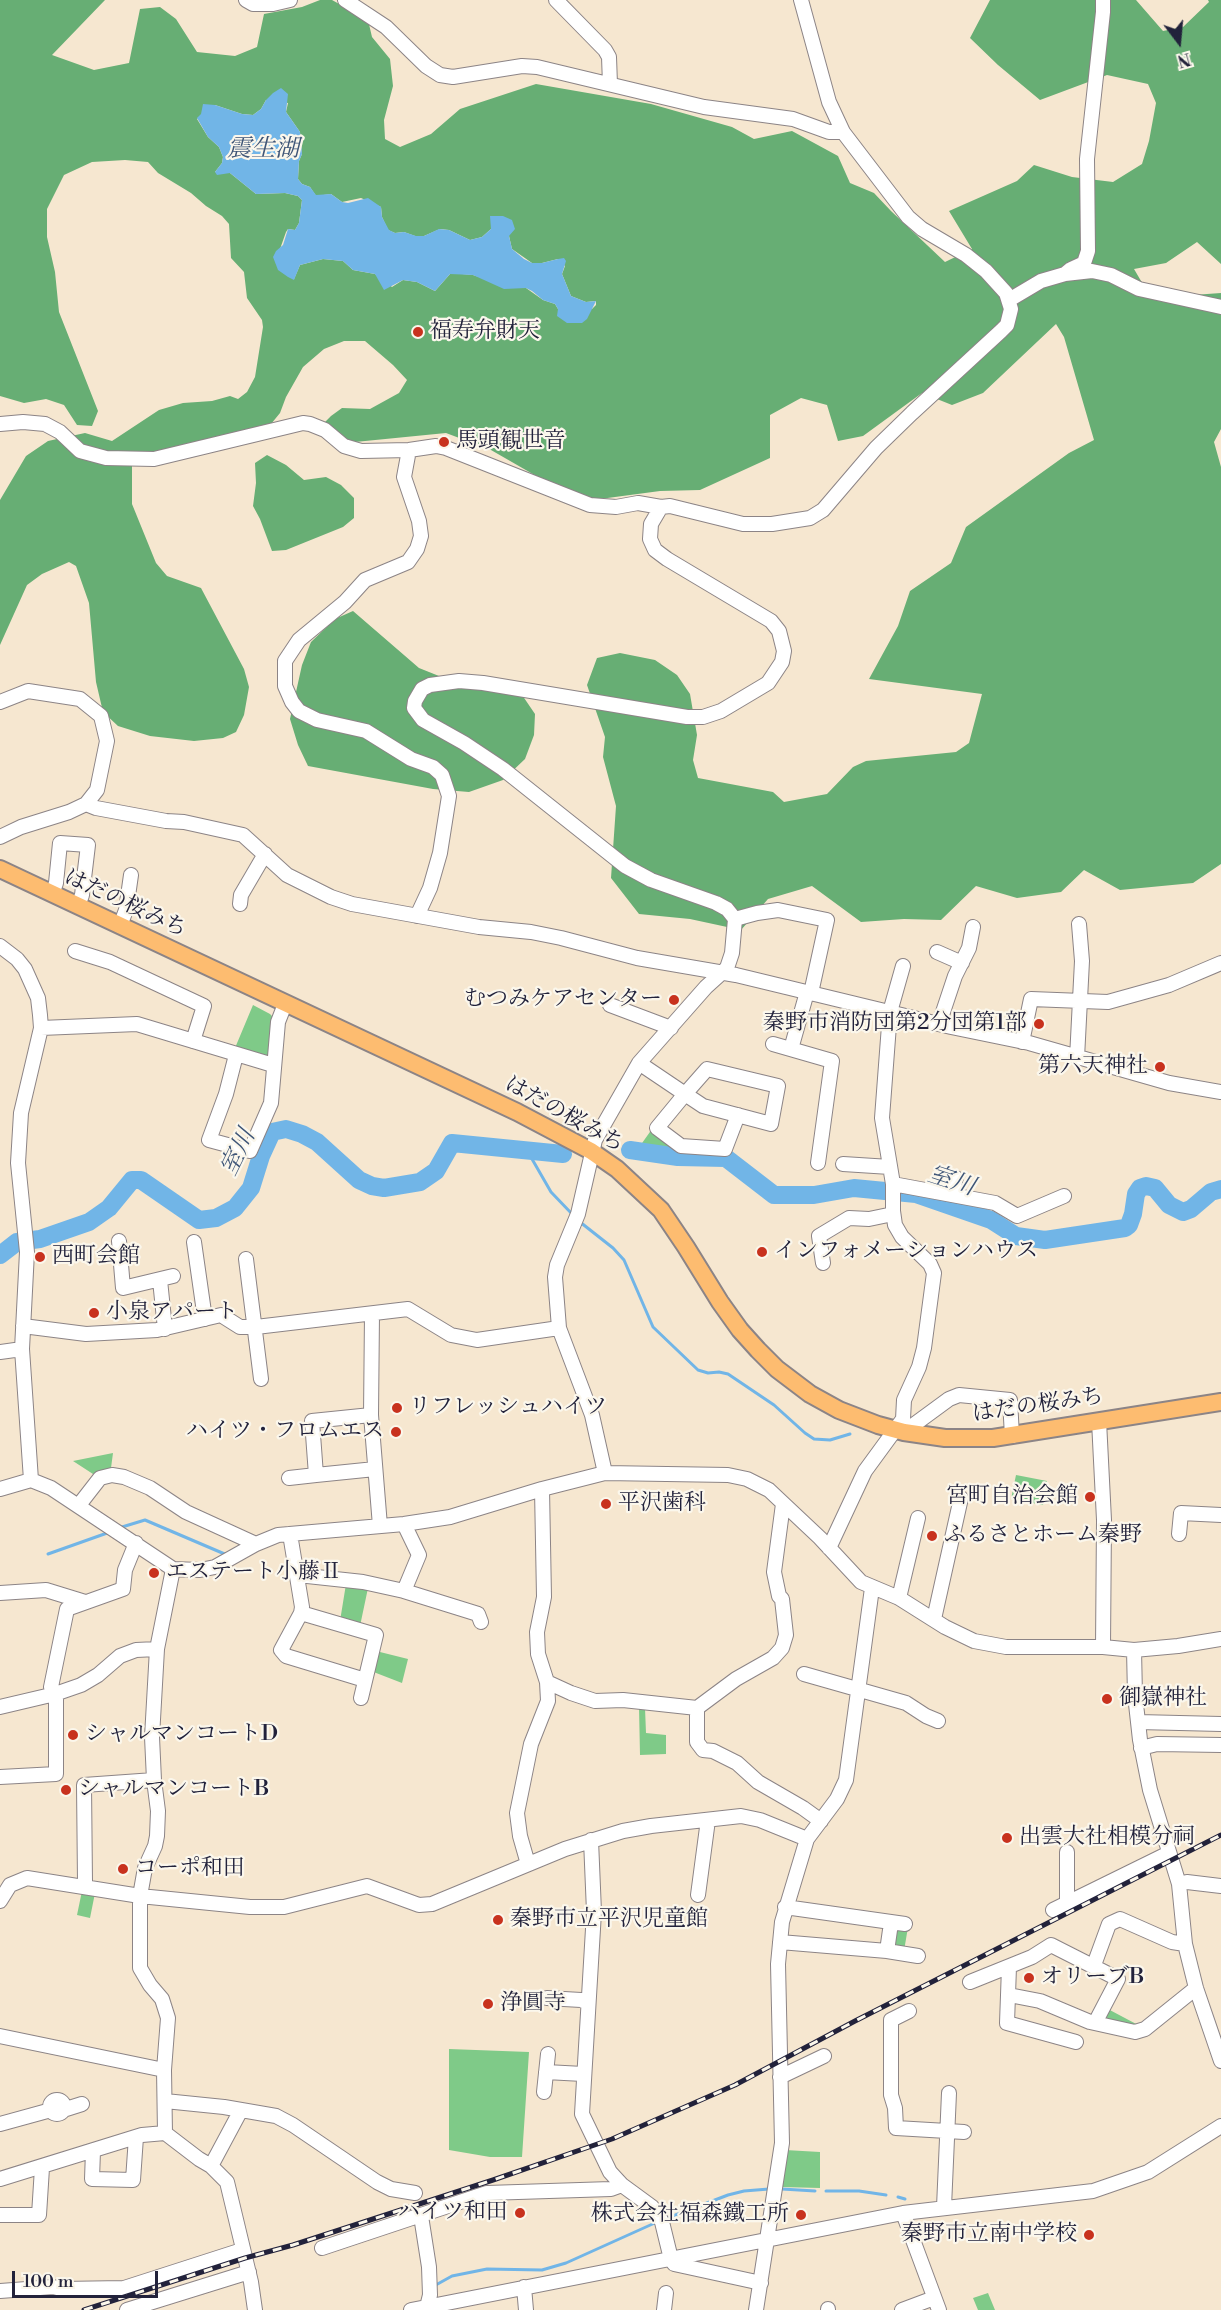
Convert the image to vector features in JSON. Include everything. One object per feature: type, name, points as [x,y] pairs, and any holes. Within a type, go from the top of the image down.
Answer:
[{"type":"main road","name":"はだの桜みち","points":[[0,869],[517,1112],[591,1151],[617,1168],[661,1210],[740,1330],[777,1369],[810,1394],[839,1410],[900,1431],[945,1438],[993,1438],[1221,1402]]},
{"type":"street","points":[[246,0],[253,4],[273,4],[290,0]]},
{"type":"street","points":[[345,0],[386,27],[426,66],[440,75],[453,77],[522,66],[554,70],[704,107],[793,119],[829,132],[843,132]]},
{"type":"street","points":[[556,0],[605,50],[609,57],[610,84]]},
{"type":"street","points":[[0,424],[23,422],[45,424],[60,432],[80,451],[106,458],[154,459],[303,423],[325,430],[351,450],[409,450],[436,446],[446,448],[590,505],[616,507],[638,502],[661,507],[682,508],[743,524],[772,524],[810,518],[823,510],[891,434],[1001,331],[1010,316],[1009,300],[1002,288],[966,255],[922,229],[908,217],[843,132],[829,102],[801,0]]},
{"type":"street","points":[[1065,274],[1084,263],[1088,251],[1087,159],[1103,0]]},
{"type":"street","points":[[1009,300],[1041,281],[1065,274],[1101,272],[1139,289],[1221,307]]},
{"type":"street","points":[[409,450],[404,477],[419,521],[421,536],[417,549],[408,561],[365,580],[345,603],[299,640],[285,661],[285,686],[299,711],[317,720],[366,730],[411,759],[433,767],[442,775],[449,796],[440,853],[430,888],[417,916]]},
{"type":"street","points":[[604,1473],[587,1401],[559,1328],[555,1277],[560,1255],[578,1214],[591,1151],[615,1102],[639,1063],[727,968],[732,953],[735,919],[727,909],[716,903],[651,880],[625,866],[503,769],[464,742],[423,720],[414,708],[415,700],[422,688],[440,682],[459,681],[687,717],[703,717],[721,711],[768,683],[782,662],[784,651],[779,631],[771,621],[667,560],[655,550],[650,539],[651,524],[661,507]]},
{"type":"street","points":[[0,702],[28,691],[60,694],[80,699],[101,716],[107,741],[97,790],[86,804],[69,812],[21,827],[0,837]]},
{"type":"street","points":[[86,804],[96,808],[166,821],[184,822],[243,835],[287,875],[331,897],[352,904],[479,927],[531,932],[637,958],[719,974],[736,975],[1022,1042],[1169,1083],[1221,1092]]},
{"type":"street","points":[[52,894],[56,883],[60,843],[88,845],[82,895],[78,906]]},
{"type":"street","points":[[239,897],[265,854]]},
{"type":"street","points":[[120,926],[126,910],[131,875]]},
{"type":"street","points":[[735,919],[777,910],[827,920],[809,992],[791,1049]]},
{"type":"street","points":[[1077,1058],[1082,961],[1079,924]]},
{"type":"street","points":[[939,1024],[955,976],[969,948],[973,927]]},
{"type":"street","points":[[0,946],[17,959],[32,982],[38,998],[40,1028],[21,1113],[18,1162],[27,1252],[22,1349],[31,1480]]},
{"type":"street","points":[[75,951],[110,962],[204,1006],[193,1041]]},
{"type":"street","points":[[937,952],[962,963]]},
{"type":"street","points":[[1022,1042],[1031,999],[1107,1002],[1169,985],[1221,963]]},
{"type":"street","points":[[900,1431],[903,1419],[903,1400],[919,1367],[924,1348],[934,1273],[930,1264],[902,1237],[895,1225],[893,1190],[882,1118],[890,1012],[903,966]]},
{"type":"street","points":[[617,1003],[671,1028]]},
{"type":"street","points":[[236,1055],[226,1094],[209,1140],[250,1151],[271,1103],[278,1022],[285,1004]]},
{"type":"street","points":[[40,1028],[137,1024],[273,1065]]},
{"type":"street","points":[[772,1044],[832,1061],[818,1163]]},
{"type":"street","points":[[639,1063],[684,1094],[703,1107],[771,1124],[778,1086],[707,1069],[684,1094],[657,1128],[681,1146],[725,1149],[738,1116]]},
{"type":"street","points":[[843,1164],[890,1167]]},
{"type":"street","points":[[952,1196],[956,1178]]},
{"type":"street","points":[[893,1190],[996,1203],[1017,1216],[1039,1211],[1064,1196]]},
{"type":"street","points":[[823,1263],[819,1236],[849,1218],[869,1219],[893,1214]]},
{"type":"street","points":[[119,1240],[116,1261],[123,1288],[166,1278],[165,1329]]},
{"type":"street","points":[[195,1242],[205,1319]]},
{"type":"street","points":[[246,1259],[261,1379]]},
{"type":"street","points":[[22,1326],[86,1334],[165,1329],[221,1315],[240,1327],[255,1327],[408,1309],[451,1335],[477,1340],[559,1328]]},
{"type":"street","points":[[372,1314],[371,1415],[380,1526]]},
{"type":"street","points":[[0,1352],[22,1349]]},
{"type":"street","points":[[829,1548],[865,1471],[900,1431],[949,1399],[959,1395],[1010,1400],[1012,1436]]},
{"type":"street","points":[[316,1475],[312,1421],[371,1415]]},
{"type":"street","points":[[1099,1421],[1104,1520],[1103,1647]]},
{"type":"street","points":[[289,1478],[375,1469]]},
{"type":"street","points":[[0,1489],[31,1480],[51,1488],[173,1569],[200,1570],[215,1567],[256,1544],[278,1535],[404,1524],[450,1516],[604,1473],[728,1475],[747,1479],[769,1490],[829,1548],[856,1578],[872,1588],[899,1598],[974,1641],[996,1645],[1103,1647],[1134,1650],[1221,1639]]},
{"type":"street","points":[[78,1505],[100,1478],[112,1475],[150,1488],[186,1512],[256,1544]]},
{"type":"street","points":[[528,1864],[520,1836],[517,1813],[531,1744],[548,1701],[547,1682],[538,1654],[537,1632],[544,1597],[542,1489]]},
{"type":"street","points":[[934,1618],[961,1498]]},
{"type":"street","points":[[547,1682],[571,1694],[595,1701],[623,1700],[697,1708],[736,1679],[773,1658],[782,1648],[786,1635],[785,1616],[774,1572],[783,1504]]},
{"type":"street","points":[[1179,1534],[1181,1513],[1221,1515]]},
{"type":"street","points":[[899,1598],[918,1518]]},
{"type":"street","points":[[404,1524],[419,1554],[404,1591]]},
{"type":"street","points":[[290,1534],[298,1575],[301,1613],[282,1650],[286,1656],[365,1680]]},
{"type":"street","points":[[0,1777],[56,1774],[55,1694],[51,1687],[67,1609],[123,1589],[125,1570],[136,1543]]},
{"type":"street","points":[[165,2133],[164,2070],[168,2019],[162,1999],[140,1968],[140,1896],[145,1868],[157,1836],[158,1811],[152,1737],[157,1649],[173,1569]]},
{"type":"street","points":[[298,1575],[363,1582],[404,1591],[478,1614],[481,1622]]},
{"type":"street","points":[[756,2310],[782,2143],[778,1964],[785,1907],[807,1839],[837,1799],[846,1780],[872,1588]]},
{"type":"street","points":[[0,1593],[46,1590],[85,1602]]},
{"type":"street","points":[[301,1613],[376,1635],[361,1698]]},
{"type":"street","points":[[0,1707],[55,1694],[81,1685],[98,1675],[120,1656],[136,1650],[157,1649]]},
{"type":"street","points":[[1134,1650],[1135,1695],[1141,1748],[1150,1790],[1179,1884],[1185,1944],[1196,1988],[1221,2061]]},
{"type":"street","points":[[810,1679],[906,1703],[929,1721]]},
{"type":"street","points":[[697,1708],[696,1742],[703,1750],[712,1751],[737,1763],[758,1782],[821,1821]]},
{"type":"street","points":[[1138,1722],[1186,1719],[1221,1724]]},
{"type":"street","points":[[1141,1748],[1157,1744],[1213,1748]]},
{"type":"street","points":[[85,1882],[84,1785],[154,1780]]},
{"type":"street","points":[[0,1901],[10,1885],[27,1878],[140,1896],[250,1907],[284,1907],[368,1886],[419,1905],[432,1904],[591,1840],[651,1826],[741,1816],[760,1820],[807,1839]]},
{"type":"street","points":[[698,1895],[708,1820]]},
{"type":"street","points":[[591,1840],[594,1912],[582,2114],[610,2172],[622,2185],[652,2206],[657,2213],[662,2222],[674,2264],[761,2283]]},
{"type":"street","points":[[1066,1903],[1067,1852]]},
{"type":"street","points":[[1053,1910],[1169,1853]]},
{"type":"street","points":[[1179,1884],[1187,1882],[1221,1886]]},
{"type":"street","points":[[785,1907],[898,1923],[887,1951]]},
{"type":"street","points":[[1094,1965],[1109,1924],[1120,1919],[1172,1942],[1185,1944]]},
{"type":"street","points":[[780,1942],[887,1951],[918,1956]]},
{"type":"street","points":[[970,1982],[1032,1957],[1051,1945],[1118,1979],[1095,2023]]},
{"type":"street","points":[[1009,1967],[1009,1995],[1000,2023],[1076,2042]]},
{"type":"street","points":[[1009,1995],[1040,2001],[1095,2023],[1135,2032],[1145,2030],[1196,1988]]},
{"type":"street","points":[[547,1998],[581,2000],[588,2003]]},
{"type":"street","points":[[909,2011],[891,2020],[891,2095],[895,2108],[896,2128],[964,2132]]},
{"type":"street","points":[[0,2036],[164,2070]]},
{"type":"street","points":[[544,2092],[548,2054]]},
{"type":"street","points":[[780,2077],[824,2056]]},
{"type":"street","points":[[546,2072],[583,2074]]},
{"type":"street","points":[[944,2207],[949,2093]]},
{"type":"street","points":[[165,2101],[241,2109],[276,2116],[377,2182],[391,2189],[414,2193]]},
{"type":"street","points":[[0,2124],[82,2104]]},
{"type":"street","points":[[211,2166],[241,2109]]},
{"type":"street","points":[[416,2309],[903,2213],[1093,2191],[1148,2172],[1221,2126]]},
{"type":"street","points":[[0,2179],[42,2168],[136,2137],[165,2133],[211,2166],[224,2178],[229,2187],[249,2272],[255,2310]]},
{"type":"street","points":[[93,2151],[92,2179],[133,2180],[136,2137]]},
{"type":"street","points":[[0,2215],[39,2215],[42,2168]]},
{"type":"street","points":[[322,2248],[488,2193],[611,2189],[622,2185]]},
{"type":"street","points":[[902,2310],[937,2304],[903,2213]]},
{"type":"street","points":[[416,2309],[430,2295],[429,2267],[421,2216]]},
{"type":"street","points":[[0,2291],[53,2287],[62,2289],[124,2288],[242,2250]]},
{"type":"street","points":[[127,2310],[249,2272]]},
{"type":"street","points":[[524,2287],[526,2310]]},
{"type":"street","points":[[664,2310],[666,2293]]},
{"type":"green space","points":[[0,0],[105,0],[52,55],[94,70],[129,63],[140,9],[160,7],[176,19],[197,52],[235,56],[257,47],[264,14],[302,7],[320,0],[332,0],[368,20],[372,37],[390,59],[393,86],[384,120],[385,139],[400,147],[431,134],[460,109],[536,84],[651,104],[732,127],[754,139],[792,131],[838,156],[850,183],[874,193],[945,262],[972,249],[949,211],[1017,181],[1034,165],[1072,177],[1113,182],[1142,164],[1156,103],[1148,84],[1107,75],[1040,100],[970,38],[990,0],[1136,0],[1163,31],[1183,27],[1209,2],[1208,0],[1221,0],[1221,264],[1197,242],[1166,263],[1134,269],[1151,298],[1221,293],[1221,429],[1214,442],[1221,467],[1221,864],[1193,883],[1120,890],[1084,870],[1061,892],[1017,898],[976,886],[941,920],[904,919],[861,922],[812,886],[768,899],[741,930],[690,919],[639,914],[611,878],[616,806],[603,757],[605,737],[587,685],[597,658],[620,653],[655,660],[677,675],[690,694],[697,735],[693,760],[698,778],[773,792],[784,802],[827,794],[853,767],[866,761],[956,752],[969,743],[982,694],[869,679],[898,626],[910,591],[951,563],[966,527],[1069,453],[1094,440],[1064,337],[1056,324],[983,393],[952,405],[922,393],[863,436],[838,441],[827,405],[801,398],[770,415],[770,458],[700,490],[660,491],[600,499],[571,496],[491,450],[446,433],[355,442],[341,438],[322,425],[331,416],[342,408],[370,409],[399,393],[407,380],[365,341],[344,341],[324,349],[303,367],[280,413],[271,424],[132,465],[132,504],[156,563],[167,576],[201,588],[244,669],[249,687],[244,715],[236,732],[223,738],[194,741],[150,736],[118,726],[103,712],[96,682],[89,603],[76,566],[69,562],[42,574],[27,585],[0,645],[0,500],[26,456],[48,441],[85,433],[112,441],[159,410],[183,403],[212,401],[230,396],[238,399],[247,392],[255,377],[263,327],[262,320],[247,298],[244,272],[231,258],[229,224],[191,193],[158,173],[148,162],[125,160],[92,162],[64,175],[47,209],[47,237],[55,272],[59,312],[98,411],[92,426],[77,425],[64,405],[46,399],[24,403],[0,396]],"holes":[[[266,100],[288,103],[286,112],[300,132],[302,154],[299,161],[298,179],[302,184],[310,187],[316,196],[331,194],[342,202],[361,198],[381,207],[382,217],[388,230],[395,233],[404,232],[424,236],[440,229],[449,230],[470,240],[482,237],[491,229],[509,236],[512,249],[532,263],[558,259],[565,266],[562,274],[571,296],[586,302],[596,301],[596,305],[592,309],[558,309],[555,304],[543,300],[526,288],[513,288],[473,275],[462,274],[450,274],[435,291],[417,282],[403,280],[392,287],[375,274],[353,270],[343,261],[323,259],[300,265],[294,279],[280,249],[288,229],[295,230],[299,223],[302,200],[298,196],[285,193],[256,194],[230,173],[215,172],[222,163],[223,157],[219,147],[208,137],[197,119],[215,105],[242,114],[253,115],[261,109]]]},
{"type":"green space","points":[[267,455],[286,465],[304,480],[326,477],[341,485],[354,498],[354,518],[343,527],[286,550],[272,551],[253,506],[256,483],[255,463]]},
{"type":"green space","points":[[353,611],[419,668],[449,680],[500,678],[518,689],[535,714],[534,735],[525,759],[503,780],[469,792],[433,789],[308,766],[298,745],[290,719],[302,665],[311,642],[335,619]]},
{"type":"green space","points":[[253,1005],[273,1017],[269,1055],[266,1057],[235,1048]]},
{"type":"green space","points":[[652,1129],[674,1149],[640,1146]]},
{"type":"green space","points":[[113,1453],[111,1468],[93,1474],[73,1461]]},
{"type":"green space","points":[[1016,1475],[1047,1481],[1043,1505],[1011,1499]]},
{"type":"green space","points":[[346,1584],[368,1588],[360,1626],[340,1621]]},
{"type":"green space","points":[[376,1653],[408,1659],[402,1683],[371,1671]]},
{"type":"green space","points":[[639,1707],[645,1708],[646,1733],[666,1735],[666,1754],[640,1755]]},
{"type":"green space","points":[[82,1891],[95,1893],[90,1918],[77,1915]]},
{"type":"green space","points":[[908,1927],[904,1951],[893,1949],[893,1928]]},
{"type":"green space","points":[[1106,2008],[1140,2026],[1104,2021]]},
{"type":"green space","points":[[449,2049],[529,2052],[522,2157],[490,2157],[449,2150]]},
{"type":"green space","points":[[785,2150],[820,2152],[820,2188],[782,2187]]},
{"type":"green space","points":[[988,2293],[995,2310],[978,2310],[973,2298]]},
{"type":"water","name":"震生湖","points":[[281,88],[288,94],[286,112],[300,132],[302,154],[299,161],[298,179],[302,184],[310,187],[316,195],[331,194],[342,202],[348,203],[368,198],[381,207],[382,217],[389,230],[416,236],[424,236],[439,229],[449,230],[470,240],[482,237],[491,229],[490,216],[503,216],[512,220],[515,229],[509,236],[512,249],[524,259],[532,263],[542,263],[564,258],[566,261],[562,274],[571,296],[586,302],[596,301],[587,319],[582,323],[567,323],[557,316],[558,309],[555,304],[543,300],[532,291],[526,288],[504,289],[473,275],[450,274],[435,291],[417,282],[403,280],[384,290],[375,274],[353,270],[343,261],[323,259],[300,265],[294,280],[278,270],[273,257],[283,245],[288,229],[295,230],[299,223],[302,200],[298,196],[285,193],[256,194],[230,173],[217,175],[215,172],[222,163],[223,157],[219,147],[208,137],[197,118],[201,114],[203,104],[253,115],[261,109],[273,93]]},
{"type":"waterway","name":"室川","points":[[0,1255],[17,1242],[40,1239],[89,1222],[109,1208],[132,1180],[141,1180],[199,1220],[216,1218],[235,1208],[251,1188],[261,1156],[272,1132],[286,1129],[317,1142],[359,1180],[384,1188],[420,1182],[436,1171],[452,1143],[563,1154]]},
{"type":"waterway","points":[[530,1150],[532,1159],[551,1192],[573,1215]]},
{"type":"waterway","name":"室川","points":[[630,1150],[678,1157],[726,1158],[774,1195],[814,1195],[854,1188],[916,1194],[991,1220],[1016,1236],[1045,1240],[1125,1228],[1129,1225],[1133,1214],[1136,1194],[1140,1188],[1146,1186],[1155,1188],[1169,1205],[1183,1212],[1191,1209],[1211,1192],[1221,1189]]},
{"type":"waterway","points":[[580,1222],[613,1248],[624,1260],[653,1327],[698,1370],[728,1374],[774,1405],[814,1439],[830,1440],[850,1434]]},
{"type":"waterway","points":[[122,1527],[145,1520],[227,1555]]},
{"type":"waterway","points":[[48,1554],[110,1532]]},
{"type":"waterway","points":[[665,2219],[728,2195],[769,2189]]},
{"type":"waterway","points":[[782,2189],[815,2191]]},
{"type":"waterway","points":[[826,2191],[859,2191],[886,2195]]},
{"type":"waterway","points":[[898,2197],[905,2199]]},
{"type":"waterway","points":[[434,2286],[452,2276],[487,2269],[542,2270],[566,2263],[657,2222]]},
{"type":"railway","points":[[84,2310],[245,2258],[293,2245],[612,2139],[735,2085],[855,2021],[1221,1835]]},
{"type":"place","name":"福寿弁財天","points":[[418,332]]},
{"type":"place","name":"馬頭観世音","points":[[444,442]]},
{"type":"place","name":"むつみケアセンター","points":[[674,1000]]},
{"type":"place","name":"秦野市消防団第2分団第1部","points":[[1039,1024]]},
{"type":"place","name":"第六天神社","points":[[1160,1067]]},
{"type":"place","name":"インフォメーションハウス","points":[[762,1252]]},
{"type":"place","name":"西町会館","points":[[40,1257]]},
{"type":"place","name":"小泉アパート","points":[[94,1313]]},
{"type":"place","name":"リフレッシュハイツ","points":[[397,1408]]},
{"type":"place","name":"ハイツ・フロムエス","points":[[396,1432]]},
{"type":"place","name":"宮町自治会館","points":[[1090,1497]]},
{"type":"place","name":"平沢歯科","points":[[606,1504]]},
{"type":"place","name":"ふるさとホーム秦野","points":[[932,1536]]},
{"type":"place","name":"エステート小藤Ⅱ","points":[[154,1573]]},
{"type":"place","name":"御嶽神社","points":[[1107,1699]]},
{"type":"place","name":"シャルマンコートD","points":[[73,1735]]},
{"type":"place","name":"シャルマンコートB","points":[[66,1790]]},
{"type":"place","name":"出雲大社相模分祠","points":[[1007,1838]]},
{"type":"place","name":"コーポ和田","points":[[123,1869]]},
{"type":"place","name":"秦野市立平沢児童館","points":[[498,1920]]},
{"type":"place","name":"オリーブB","points":[[1029,1978]]},
{"type":"place","name":"浄圓寺","points":[[488,2004]]},
{"type":"place","name":"ハイツ和田","points":[[520,2213]]},
{"type":"place","name":"株式会社福森鐵工所","points":[[801,2215]]},
{"type":"place","name":"秦野市立南中学校","points":[[1089,2235]]}]
